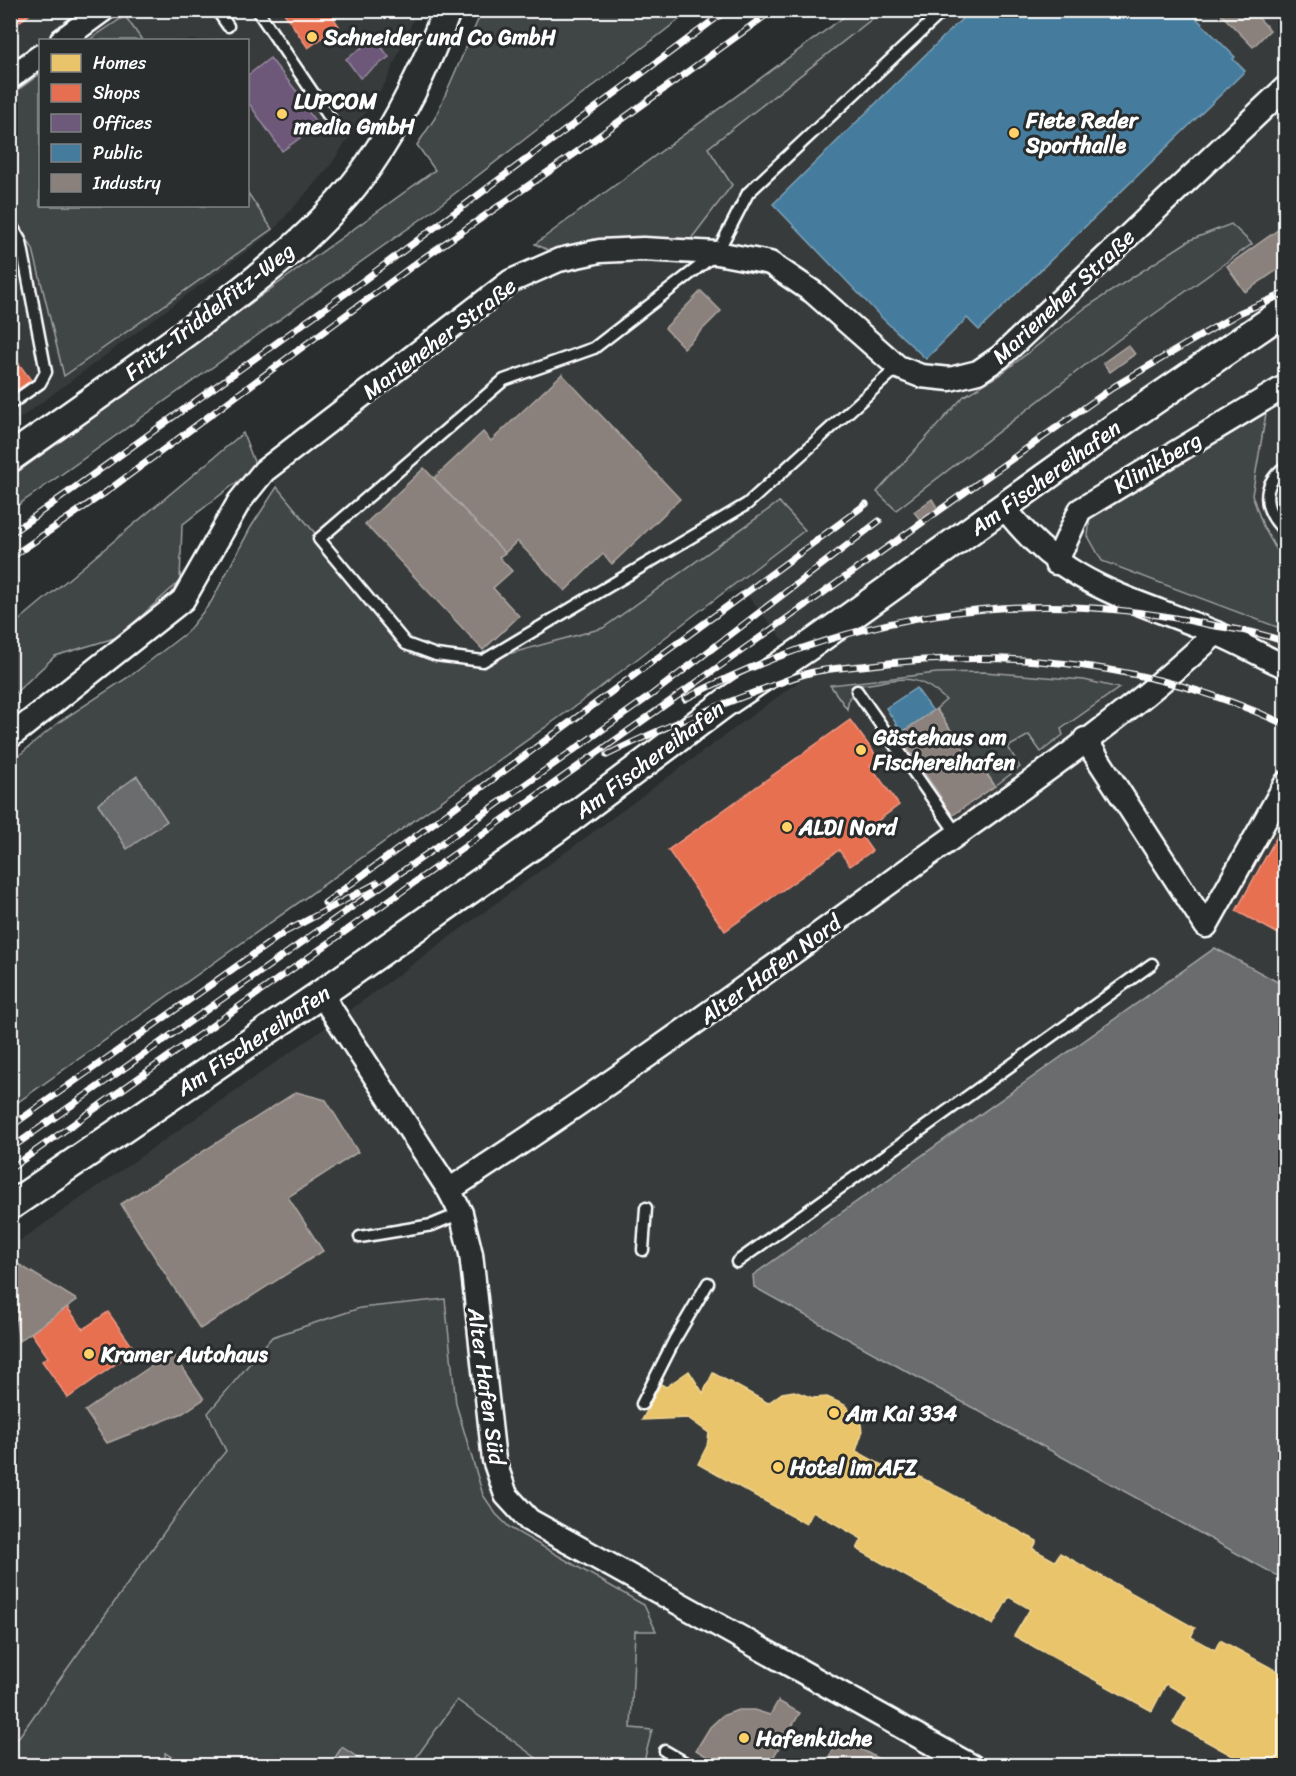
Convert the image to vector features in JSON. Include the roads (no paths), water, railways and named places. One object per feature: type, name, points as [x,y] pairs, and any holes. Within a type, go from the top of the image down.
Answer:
[{"type":"street","name":"Fritz-Triddelfitz-Weg","points":[[10,458],[266,273],[320,222],[368,166],[405,106],[433,47],[447,10]]},
{"type":"street","points":[[63,39],[91,14]]},
{"type":"street","points":[[10,78],[39,57]]},
{"type":"street","name":"Marieneher Straße","points":[[10,737],[183,600],[239,502],[264,471],[511,281],[559,260],[600,251],[642,249],[717,253],[770,263],[813,292],[898,367],[921,376],[950,379],[978,372],[1000,357],[1286,87]]},
{"type":"street","name":"Am Fischereihafen","points":[[10,1206],[321,994],[555,830],[725,703],[821,638],[1286,310]]},
{"type":"street","name":"Klinikberg","points":[[1056,563],[1080,510],[1286,386]]},
{"type":"street","points":[[1004,507],[1020,529],[1056,563],[1091,583],[1168,616],[1216,633],[1286,667]]},
{"type":"street","name":"Alter Hafen Nord","points":[[449,1190],[525,1141],[719,1006],[957,834],[1165,681],[1216,633]]},
{"type":"street","points":[[1085,740],[1206,926],[1286,783]]},
{"type":"street","name":"Alter Hafen Süd","points":[[321,994],[449,1190],[460,1213],[471,1254],[494,1460],[506,1495],[529,1520],[972,1766]]},
{"type":"lane","points":[[217,10],[228,26]]},
{"type":"lane","points":[[257,10],[332,121]]},
{"type":"lane","points":[[898,367],[747,504],[483,661],[436,655],[406,644],[319,539],[504,380],[594,348],[717,253],[748,193],[944,10]]},
{"type":"lane","points":[[10,224],[21,242],[46,372],[40,383],[10,404]]},
{"type":"lane","points":[[1286,466],[1269,486],[1265,502],[1271,515],[1286,532]]},
{"type":"lane","points":[[857,691],[957,834]]},
{"type":"lane","points":[[737,1262],[1152,964]]},
{"type":"lane","points":[[643,1250],[646,1208]]},
{"type":"lane","points":[[360,1237],[432,1226],[460,1213]]},
{"type":"lane","points":[[642,1404],[675,1339],[708,1283]]},
{"type":"lane","points":[[665,1751],[691,1766]]},
{"type":"railway","points":[[10,534],[360,283],[727,10]]},
{"type":"railway","points":[[10,558],[106,492],[415,264],[577,152],[773,10]]},
{"type":"railway","points":[[10,1169],[1115,386],[1239,313],[1286,293]]},
{"type":"railway","points":[[325,903],[866,504]]},
{"type":"railway","points":[[10,1149],[650,696],[879,521]]},
{"type":"railway","points":[[685,699],[746,670],[809,646],[872,628],[937,615],[1002,608],[1068,607],[1134,612],[1255,633],[1286,643]]},
{"type":"railway","points":[[607,755],[682,721],[803,675],[832,669],[924,660],[1030,660],[1135,675],[1237,704],[1286,725]]},
{"type":"railway","points":[[287,931],[377,883]]},
{"type":"railway","points":[[10,1127],[292,927]]},
{"type":"place","name":"Schneider und Co GmbH","points":[[312,37]]},
{"type":"place","name":"LUPCOM media GmbH","points":[[282,114]]},
{"type":"place","name":"Fiete Reder Sporthalle","points":[[1014,133]]},
{"type":"place","name":"Gästehaus am Fischereihafen","points":[[861,750]]},
{"type":"place","name":"ALDI Nord","points":[[787,827]]},
{"type":"place","name":"Kramer Autohaus","points":[[89,1354]]},
{"type":"place","name":"Am Kai 334","points":[[834,1413]]},
{"type":"place","name":"Hotel im AFZ","points":[[778,1467]]},
{"type":"place","name":"Hafenküche","points":[[744,1738]]}]
